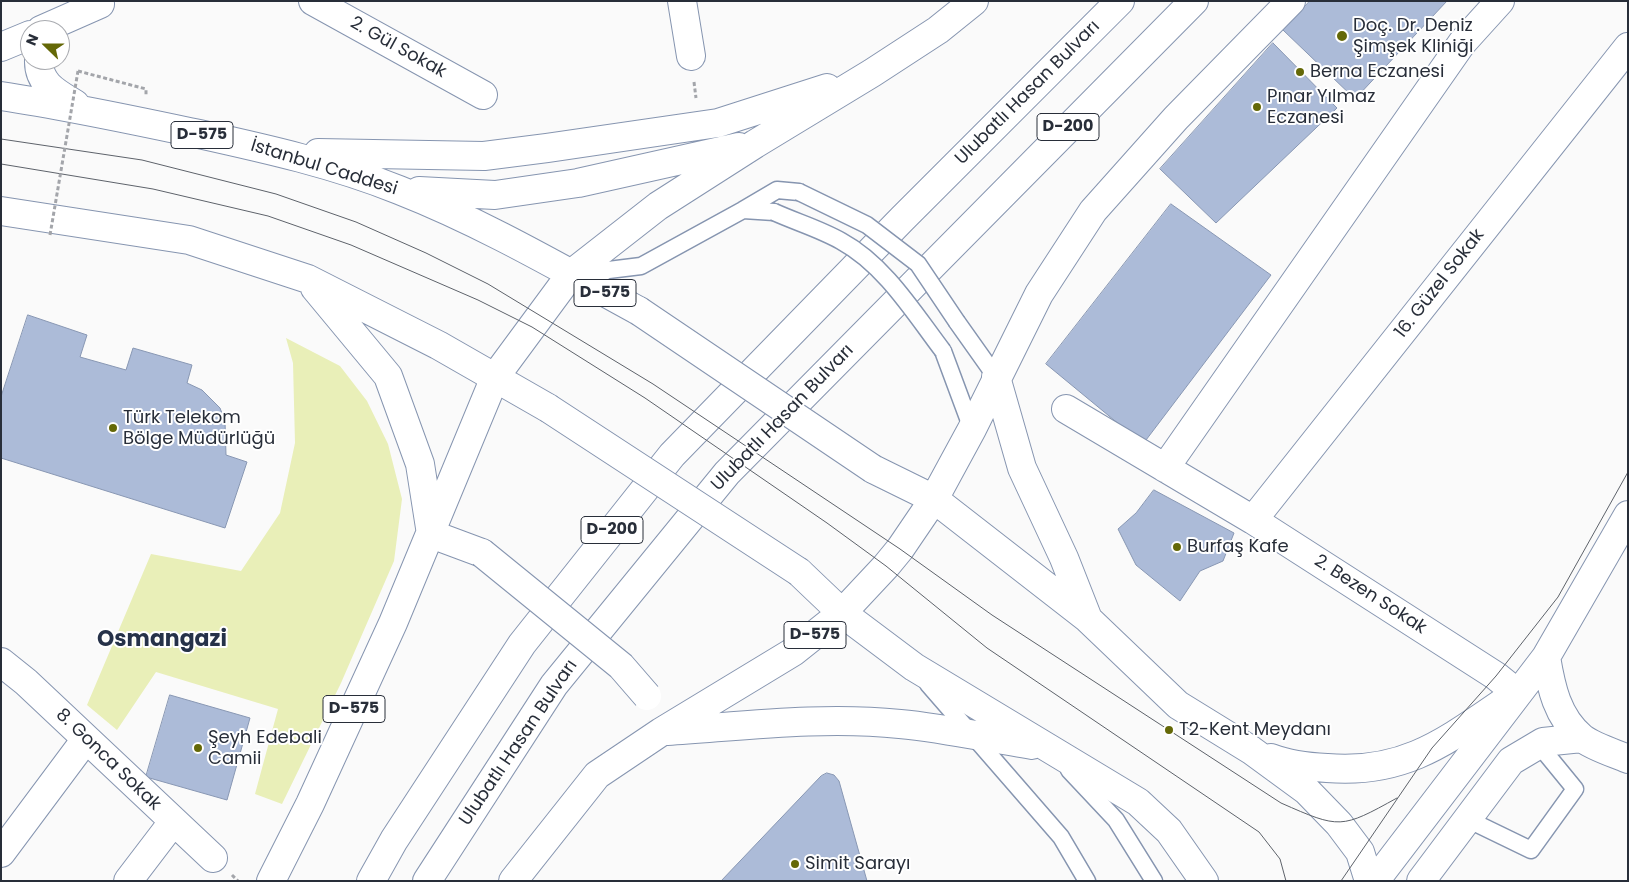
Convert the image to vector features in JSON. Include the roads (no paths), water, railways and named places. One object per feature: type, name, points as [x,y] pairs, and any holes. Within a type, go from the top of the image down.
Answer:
[{"type":"main road","name":"2. Gül Sokak","points":[[313,1],[483,95]]},
{"type":"main road","points":[[682,1],[691,56]]},
{"type":"main road","points":[[431,534],[495,377],[571,274],[658,206],[872,73],[938,30],[974,1]]},
{"type":"main road","name":"Ulubatlı Hasan Bulvarı","points":[[370,881],[394,840],[522,644],[672,456],[902,218],[1120,1]]},
{"type":"main road","name":"Ulubatlı Hasan Bulvarı","points":[[427,881],[554,685],[727,473],[1194,1]]},
{"type":"main road","points":[[1291,1],[1176,118],[1093,211],[1039,294],[996,377],[972,429],[934,499],[1088,619],[1178,705],[1251,750],[1307,791],[1339,824],[1360,852],[1369,881]]},
{"type":"main road","points":[[1165,468],[1462,43],[1500,1]]},
{"type":"main road","points":[[64,20],[102,3]]},
{"type":"main road","points":[[70,28],[102,3]]},
{"type":"main road","points":[[1,47],[20,39]]},
{"type":"main road","name":"16. Güzel Sokak","points":[[1253,520],[1628,47]]},
{"type":"main road","points":[[38,70],[50,88],[83,108]]},
{"type":"main road","points":[[282,152],[484,156],[547,148],[718,123],[872,73]]},
{"type":"main road","name":"İstanbul Caddesi","points":[[1,96],[83,108],[282,152],[399,189],[492,229],[571,274]]},
{"type":"main road","points":[[399,189],[496,195],[578,183],[755,144]]},
{"type":"main road","points":[[1,211],[190,240],[308,279],[438,345],[548,408],[799,572],[842,613],[914,668],[1138,802],[1169,831],[1204,881]]},
{"type":"main road","name":"D-575","points":[[513,881],[597,775],[660,732],[793,652],[842,613],[900,549],[934,499],[873,469],[639,311],[571,274]]},
{"type":"main road","points":[[308,279],[388,376],[420,464],[431,534]]},
{"type":"main road","points":[[996,377],[1022,468],[1064,558],[1088,619]]},
{"type":"main road","name":"2. Bezen Sokak","points":[[1066,409],[1253,520],[1496,676],[1517,693]]},
{"type":"main road","points":[[1375,881],[1546,657],[1628,515]]},
{"type":"main road","points":[[431,534],[482,553],[621,666],[647,696],[660,732],[799,722],[864,722],[900,724],[1048,748]]},
{"type":"main road","name":"D-575","points":[[271,881],[314,795],[393,623],[431,534]]},
{"type":"main road","points":[[1546,657],[1552,690],[1562,716],[1582,738],[1628,759]]},
{"type":"main road","name":"8. Gonca Sokak","points":[[1,662],[26,682],[214,858]]},
{"type":"main road","points":[[1251,750],[1296,766],[1355,771],[1397,763],[1432,748],[1517,693]]},
{"type":"main road","points":[[1421,881],[1511,761],[1543,742],[1582,738]]},
{"type":"main road","points":[[1,853],[86,739]]},
{"type":"main road","points":[[128,881],[174,822]]},
{"type":"lane","points":[[571,274],[641,266],[777,190],[800,192],[867,225],[918,264],[996,377]]},
{"type":"lane","points":[[743,210],[774,212],[842,241],[870,263],[892,284],[943,351],[972,429]]},
{"type":"lane","points":[[914,668],[1061,837],[1087,881]]},
{"type":"lane","points":[[1467,819],[1531,850],[1575,789],[1539,745]]},
{"type":"lane","points":[[1048,748],[1116,820],[1154,881]]},
{"type":"tram line","points":[[1,139],[142,160],[276,194],[356,222],[426,253],[488,284],[653,384],[900,549],[992,615],[1281,803],[1316,818],[1340,822],[1364,816],[1397,798]]},
{"type":"tram line","points":[[1,164],[153,189],[268,216],[351,245],[478,300],[532,327],[645,398],[827,523],[886,566],[987,648],[1259,832],[1280,859],[1286,881]]},
{"type":"tram line","points":[[1341,881],[1432,748],[1496,676],[1558,597],[1628,472]]},
{"type":"place","name":"Doç. Dr. Deniz Şimşek Kliniği","points":[[1342,36]]},
{"type":"place","name":"Berna Eczanesi","points":[[1300,72]]},
{"type":"place","name":"Pınar Yılmaz Eczanesi","points":[[1257,107]]},
{"type":"place","name":"Türk Telekom Bölge Müdürlüğü","points":[[113,428]]},
{"type":"place","name":"Burfaş Kafe","points":[[1177,547]]},
{"type":"place","name":"T2-Kent Meydanı","points":[[1169,730]]},
{"type":"place","name":"Şeyh Edebali Camii","points":[[198,748]]},
{"type":"place","name":"Simit Sarayı","points":[[795,864]]},
{"type":"district","name":"Osmangazi","points":[[162,640]]}]
